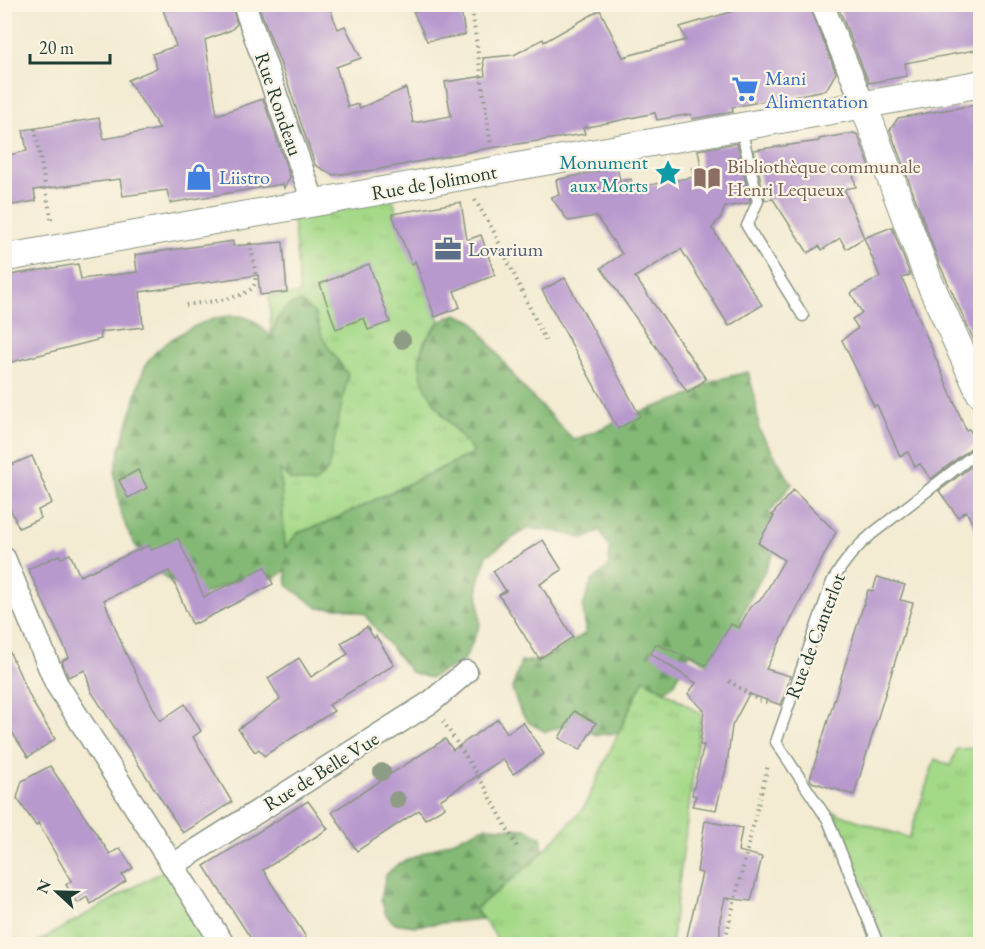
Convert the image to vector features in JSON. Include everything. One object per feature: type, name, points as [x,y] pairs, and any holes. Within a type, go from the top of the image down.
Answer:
[{"type":"street","name":"Rue Rondeau","points":[[244,4],[314,204]]},
{"type":"street","points":[[822,4],[864,106],[929,281],[981,393]]},
{"type":"street","name":"Rue de Jolimont","points":[[4,258],[981,84]]},
{"type":"street","points":[[4,558],[56,683],[223,945]]},
{"type":"street","name":"Rue de Belle Vue","points":[[173,865],[431,702],[466,672]]},
{"type":"lane","points":[[741,128],[758,201],[747,226],[803,316]]},
{"type":"lane","name":"Rue de Canterlot","points":[[776,742],[832,582],[840,566],[873,533],[981,450]]},
{"type":"lane","points":[[776,742],[828,820],[878,945]]},
{"type":"path","points":[[471,4],[482,173],[476,201],[493,230],[546,342]]},
{"type":"path","points":[[35,129],[56,249]]},
{"type":"path","points":[[186,304],[243,295],[251,290],[255,281],[246,216]]},
{"type":"path","points":[[729,681],[760,701],[789,703]]},
{"type":"path","points":[[431,702],[485,787],[517,847]]},
{"type":"path","points":[[724,945],[769,761],[776,742]]},
{"type":"green space","points":[[390,190],[440,320],[424,342],[440,412],[475,452],[326,523],[298,533],[285,548],[269,296],[300,294],[294,227],[289,208]]},
{"type":"green space","points":[[301,302],[315,314],[323,339],[348,375],[328,470],[314,484],[291,480],[280,470],[285,548],[298,533],[326,523],[474,453],[432,399],[424,384],[420,368],[421,352],[434,328],[440,322],[456,314],[473,321],[519,383],[574,440],[643,411],[691,395],[712,381],[748,372],[755,397],[759,430],[792,484],[769,513],[785,531],[741,617],[741,632],[769,658],[766,678],[748,687],[690,653],[674,684],[664,691],[644,679],[618,733],[597,735],[568,724],[546,732],[529,723],[520,711],[512,689],[521,662],[542,660],[586,633],[583,607],[591,582],[609,566],[610,549],[600,530],[585,539],[555,531],[528,528],[487,555],[478,585],[480,625],[464,661],[430,678],[411,672],[364,614],[344,608],[318,608],[287,585],[286,570],[275,578],[241,578],[198,597],[168,580],[155,569],[134,543],[121,512],[115,478],[120,448],[147,363],[165,344],[209,320],[238,316],[250,319],[271,336],[284,309]]},
{"type":"green space","points":[[644,678],[701,714],[671,944],[498,944],[494,933],[475,909],[534,861],[583,809]]},
{"type":"green space","points":[[980,748],[980,944],[883,944],[864,885],[827,810],[909,838],[935,759],[950,766],[957,749]]},
{"type":"green space","points":[[485,827],[526,829],[541,837],[543,852],[475,909],[482,919],[415,926],[394,923],[386,915],[381,899],[386,875],[398,864]]},
{"type":"green space","points":[[173,865],[223,944],[34,944]]},
{"type":"building","points":[[161,4],[231,4],[237,24],[231,30],[205,40],[217,115],[263,99],[290,177],[284,188],[283,184],[170,203],[167,190],[123,196],[120,179],[34,190],[36,201],[7,206],[4,192],[4,156],[27,151],[23,130],[99,118],[104,139],[160,129],[128,80],[157,68],[152,54],[176,46]]},
{"type":"building","points":[[258,4],[328,4],[338,29],[345,26],[361,58],[336,67],[348,107],[358,104],[360,108],[406,88],[413,123],[451,116],[445,82],[485,76],[483,58],[514,55],[543,39],[544,42],[600,10],[623,57],[686,40],[680,27],[731,12],[729,4],[809,4],[836,73],[826,90],[732,107],[733,112],[692,119],[691,114],[657,120],[655,113],[583,128],[585,134],[484,149],[375,170],[333,175],[315,165]]},
{"type":"building","points":[[421,4],[460,4],[465,35],[427,41],[413,11],[422,10]]},
{"type":"building","points":[[837,4],[972,4],[973,14],[981,12],[981,49],[905,63],[907,76],[869,83]]},
{"type":"building","points":[[981,104],[981,356],[939,263],[890,130],[898,118]]},
{"type":"building","points":[[854,133],[858,135],[871,170],[853,174],[856,187],[844,189],[864,238],[846,249],[840,238],[822,250],[819,246],[808,253],[773,199],[765,200],[754,150],[819,141],[819,139]]},
{"type":"building","points":[[737,143],[750,200],[749,203],[725,207],[721,217],[712,228],[762,305],[729,326],[681,249],[635,277],[706,379],[688,393],[601,268],[622,254],[596,216],[568,221],[551,197],[559,195],[556,180],[617,167],[620,181],[631,179],[633,188],[694,177],[692,168],[701,166],[698,150]]},
{"type":"building","points":[[461,202],[467,240],[481,235],[495,275],[454,291],[460,307],[435,317],[415,261],[412,265],[392,214]]},
{"type":"building","points":[[892,227],[910,275],[902,278],[966,430],[969,429],[977,443],[931,479],[920,464],[915,467],[908,452],[900,456],[877,405],[874,406],[842,340],[858,328],[852,319],[862,313],[851,293],[880,277],[864,238]]},
{"type":"building","points":[[233,241],[233,246],[283,242],[287,292],[260,295],[258,275],[140,292],[143,327],[100,332],[101,339],[4,364],[4,276],[78,264],[81,279],[137,272],[135,255]]},
{"type":"building","points":[[369,264],[390,322],[368,330],[364,318],[336,329],[320,284]]},
{"type":"building","points":[[565,278],[640,416],[618,429],[542,290]]},
{"type":"building","points":[[32,456],[52,503],[38,510],[41,518],[19,528],[4,495],[4,468]]},
{"type":"building","points":[[981,459],[981,540],[966,511],[958,517],[939,491]]},
{"type":"building","points":[[138,470],[147,488],[128,498],[119,480]]},
{"type":"building","points":[[793,490],[836,532],[766,669],[790,676],[787,687],[781,705],[749,694],[732,726],[727,764],[716,810],[692,806],[696,796],[692,795],[704,745],[700,745],[704,710],[688,694],[696,683],[651,654],[656,644],[706,665],[731,624],[739,628],[750,607],[763,597],[784,560],[758,543],[774,516],[772,515]]},
{"type":"building","points":[[178,538],[204,597],[265,567],[273,584],[192,624],[169,571],[104,600],[125,652],[160,721],[185,704],[201,731],[193,737],[232,802],[183,833],[91,691],[85,670],[68,677],[62,661],[69,657],[28,569],[59,555],[61,558],[70,554],[80,576],[149,545],[151,550]]},
{"type":"building","points":[[543,540],[562,570],[540,584],[573,637],[539,659],[499,595],[506,591],[493,571]]},
{"type":"building","points":[[877,577],[905,585],[900,600],[913,603],[854,795],[812,782],[810,779],[868,590],[873,591]]},
{"type":"building","points":[[367,627],[374,638],[376,636],[394,665],[329,705],[334,711],[264,756],[259,749],[255,752],[238,729],[280,699],[268,678],[299,658],[311,677],[348,654],[341,643]]},
{"type":"building","points":[[4,640],[33,703],[55,739],[28,757],[4,720]]},
{"type":"building","points":[[574,711],[596,723],[580,750],[559,738]]},
{"type":"building","points":[[498,719],[507,733],[523,722],[544,754],[513,774],[503,759],[440,800],[445,807],[425,819],[419,810],[357,851],[332,812],[445,739],[453,750]]},
{"type":"building","points":[[50,766],[110,854],[120,848],[133,868],[122,875],[126,881],[91,904],[87,897],[78,903],[66,885],[71,881],[38,823],[36,826],[17,798],[22,781]]},
{"type":"building","points":[[308,801],[328,829],[263,870],[306,937],[295,945],[255,945],[204,866]]},
{"type":"building","points":[[705,821],[742,828],[738,851],[762,857],[751,901],[725,898],[720,919],[720,945],[685,945],[702,873],[697,872]]},
{"type":"place","name":"Mani Alimentation","points":[[745,89]]},
{"type":"place","name":"Monument aux Morts","points":[[668,173]]},
{"type":"place","name":"Liistro","points":[[199,177]]},
{"type":"place","name":"Bibliothèque communale Henri Lequeux","points":[[707,178]]},
{"type":"place","name":"Lovarium","points":[[448,249]]}]
